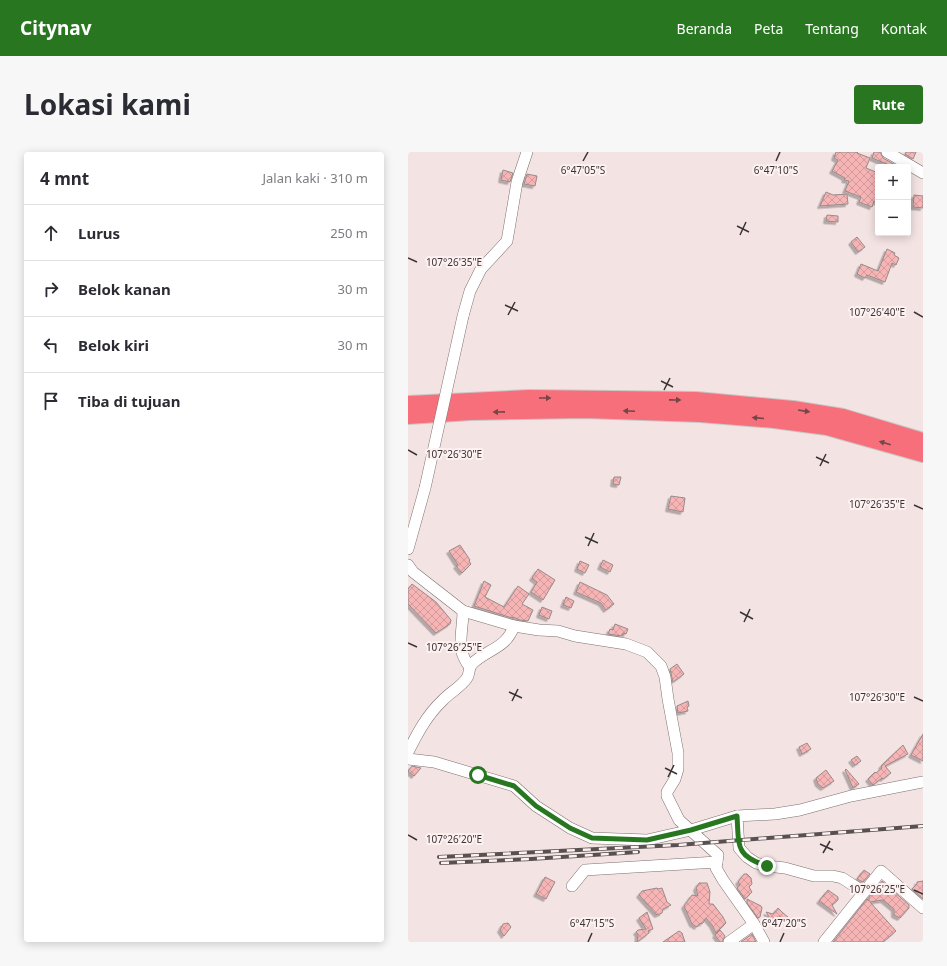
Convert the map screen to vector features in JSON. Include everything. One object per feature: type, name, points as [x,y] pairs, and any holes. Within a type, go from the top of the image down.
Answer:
[{"type":"highway","points":[[408,404],[529,398],[696,400],[793,409],[843,417],[923,441]]},
{"type":"highway","points":[[408,416],[471,412],[584,410],[700,414],[774,420],[827,427],[923,454]]},
{"type":"street","points":[[408,549],[425,488],[463,316],[470,291],[481,269],[507,241],[517,182],[527,152]]},
{"type":"street","points":[[887,152],[923,173]]},
{"type":"street","points":[[408,565],[413,572],[462,611],[514,626],[558,631],[575,636],[626,644],[647,652],[661,666],[665,677],[678,753],[678,769],[675,779],[667,792],[667,796],[679,820],[718,855],[716,868],[754,924],[764,942]]},
{"type":"street","points":[[462,611],[460,652],[470,667]]},
{"type":"street","points":[[408,752],[418,733],[441,701],[468,678],[470,667],[480,658],[501,646],[510,636],[514,626]]},
{"type":"street","points":[[408,759],[434,762],[514,786],[536,806],[570,828],[592,838],[647,840],[691,830],[737,816],[775,814],[800,810],[851,796],[923,782]]},
{"type":"street","points":[[737,816],[739,848],[747,858],[756,863],[767,866],[785,868],[814,876],[833,876],[842,878],[864,892]]},
{"type":"street","points":[[572,886],[585,870],[718,862]]},
{"type":"street","points":[[824,942],[882,871],[923,908]]},
{"type":"street","points":[[729,942],[754,924]]},
{"type":"building","points":[[836,152],[858,152],[857,153],[870,158],[866,168],[875,172],[875,202],[872,207],[859,202],[861,197],[845,191],[849,181],[844,180],[845,178],[832,171],[838,160],[834,158]]},
{"type":"building","points":[[874,152],[880,152],[883,158],[894,164],[887,164],[872,158]]},
{"type":"building","points":[[906,152],[916,152],[913,159],[905,154]]},
{"type":"building","points":[[503,170],[513,173],[510,182],[501,180]]},
{"type":"building","points":[[527,174],[537,176],[535,186],[524,184]]},
{"type":"building","points":[[826,192],[833,195],[847,194],[848,204],[820,206]]},
{"type":"building","points":[[914,195],[923,196],[923,208],[913,207]]},
{"type":"building","points":[[827,215],[838,216],[838,222],[826,221]]},
{"type":"building","points":[[857,237],[865,247],[858,252],[851,242]]},
{"type":"building","points":[[887,249],[895,253],[894,255],[899,258],[896,265],[892,263],[885,282],[867,275],[865,278],[857,274],[861,264],[878,271]]},
{"type":"building","points":[[614,477],[621,477],[619,485],[613,484]]},
{"type":"building","points":[[671,496],[685,498],[683,512],[668,509]]},
{"type":"building","points":[[460,545],[471,564],[462,573],[456,566],[458,565],[449,551]]},
{"type":"building","points":[[603,560],[613,565],[610,572],[600,567]]},
{"type":"building","points":[[580,561],[589,565],[585,573],[577,569]]},
{"type":"building","points":[[538,569],[555,580],[543,600],[531,592],[537,582],[532,578]]},
{"type":"building","points":[[484,581],[491,585],[485,597],[504,607],[518,586],[529,594],[522,604],[533,610],[528,621],[512,618],[474,606]]},
{"type":"building","points":[[580,582],[607,595],[614,604],[606,610],[601,603],[576,592]]},
{"type":"building","points":[[412,584],[436,602],[451,620],[450,624],[436,633],[408,604],[408,589]]},
{"type":"building","points":[[566,597],[574,601],[571,608],[563,605]]},
{"type":"building","points":[[542,607],[552,611],[549,619],[539,615]]},
{"type":"building","points":[[615,624],[628,629],[626,634],[623,633],[622,636],[608,634],[610,629],[613,630]]},
{"type":"building","points":[[677,664],[684,674],[673,682],[670,669]]},
{"type":"building","points":[[688,701],[688,711],[678,713],[677,706]]},
{"type":"building","points":[[923,734],[923,761],[911,755]]},
{"type":"building","points":[[807,743],[811,749],[802,754],[799,747]]},
{"type":"building","points":[[903,745],[908,754],[885,766],[891,773],[873,785],[868,779],[882,768],[881,766]]},
{"type":"building","points":[[857,756],[861,761],[855,765],[851,760]]},
{"type":"building","points":[[412,766],[421,768],[414,776],[408,771]]},
{"type":"building","points":[[846,769],[859,784],[853,788],[845,770]]},
{"type":"building","points":[[826,770],[834,781],[823,788],[818,784],[816,778]]},
{"type":"building","points":[[864,870],[870,874],[863,882],[857,879]]},
{"type":"building","points":[[744,874],[747,874],[751,878],[752,884],[749,887],[752,892],[745,899],[737,888],[740,885],[738,882]]},
{"type":"building","points":[[545,877],[555,882],[546,899],[536,894]]},
{"type":"building","points":[[882,881],[909,905],[909,908],[900,918],[894,915],[894,909],[883,900],[870,902],[896,931],[883,942],[833,942],[867,899],[869,901],[869,897]]},
{"type":"building","points":[[923,881],[923,899],[912,889],[917,882]]},
{"type":"building","points":[[699,883],[707,883],[710,892],[709,904],[713,904],[726,923],[716,933],[706,918],[703,923],[699,924],[697,927],[692,924],[684,906],[692,895],[698,896],[696,888]]},
{"type":"building","points":[[662,888],[667,902],[671,905],[663,909],[662,913],[657,915],[639,895],[642,891]]},
{"type":"building","points":[[828,890],[838,897],[838,900],[832,905],[837,914],[819,901]]},
{"type":"building","points":[[747,899],[761,906],[760,917],[758,918],[747,903]]},
{"type":"building","points":[[778,908],[789,918],[777,917],[774,920],[771,920],[766,912],[773,914]]},
{"type":"building","points":[[647,912],[653,929],[648,931],[649,933],[637,942],[638,935],[636,932],[638,930],[646,929],[639,918]]},
{"type":"building","points":[[508,923],[511,927],[504,936],[500,930],[503,924]]},
{"type":"building","points":[[720,930],[725,936],[722,942],[720,942],[715,935]]},
{"type":"building","points":[[679,931],[682,933],[685,942],[663,942]]},
{"type":"building","points":[[752,934],[756,942],[741,942]]},
{"type":"railway","points":[[439,857],[678,845],[923,826]]},
{"type":"railway","points":[[441,863],[638,852]]},
{"type":"route","points":[[478,775],[514,786],[536,806],[570,828],[592,838],[647,840],[665,837],[737,816],[739,848],[747,858],[756,863],[767,866]]}]
